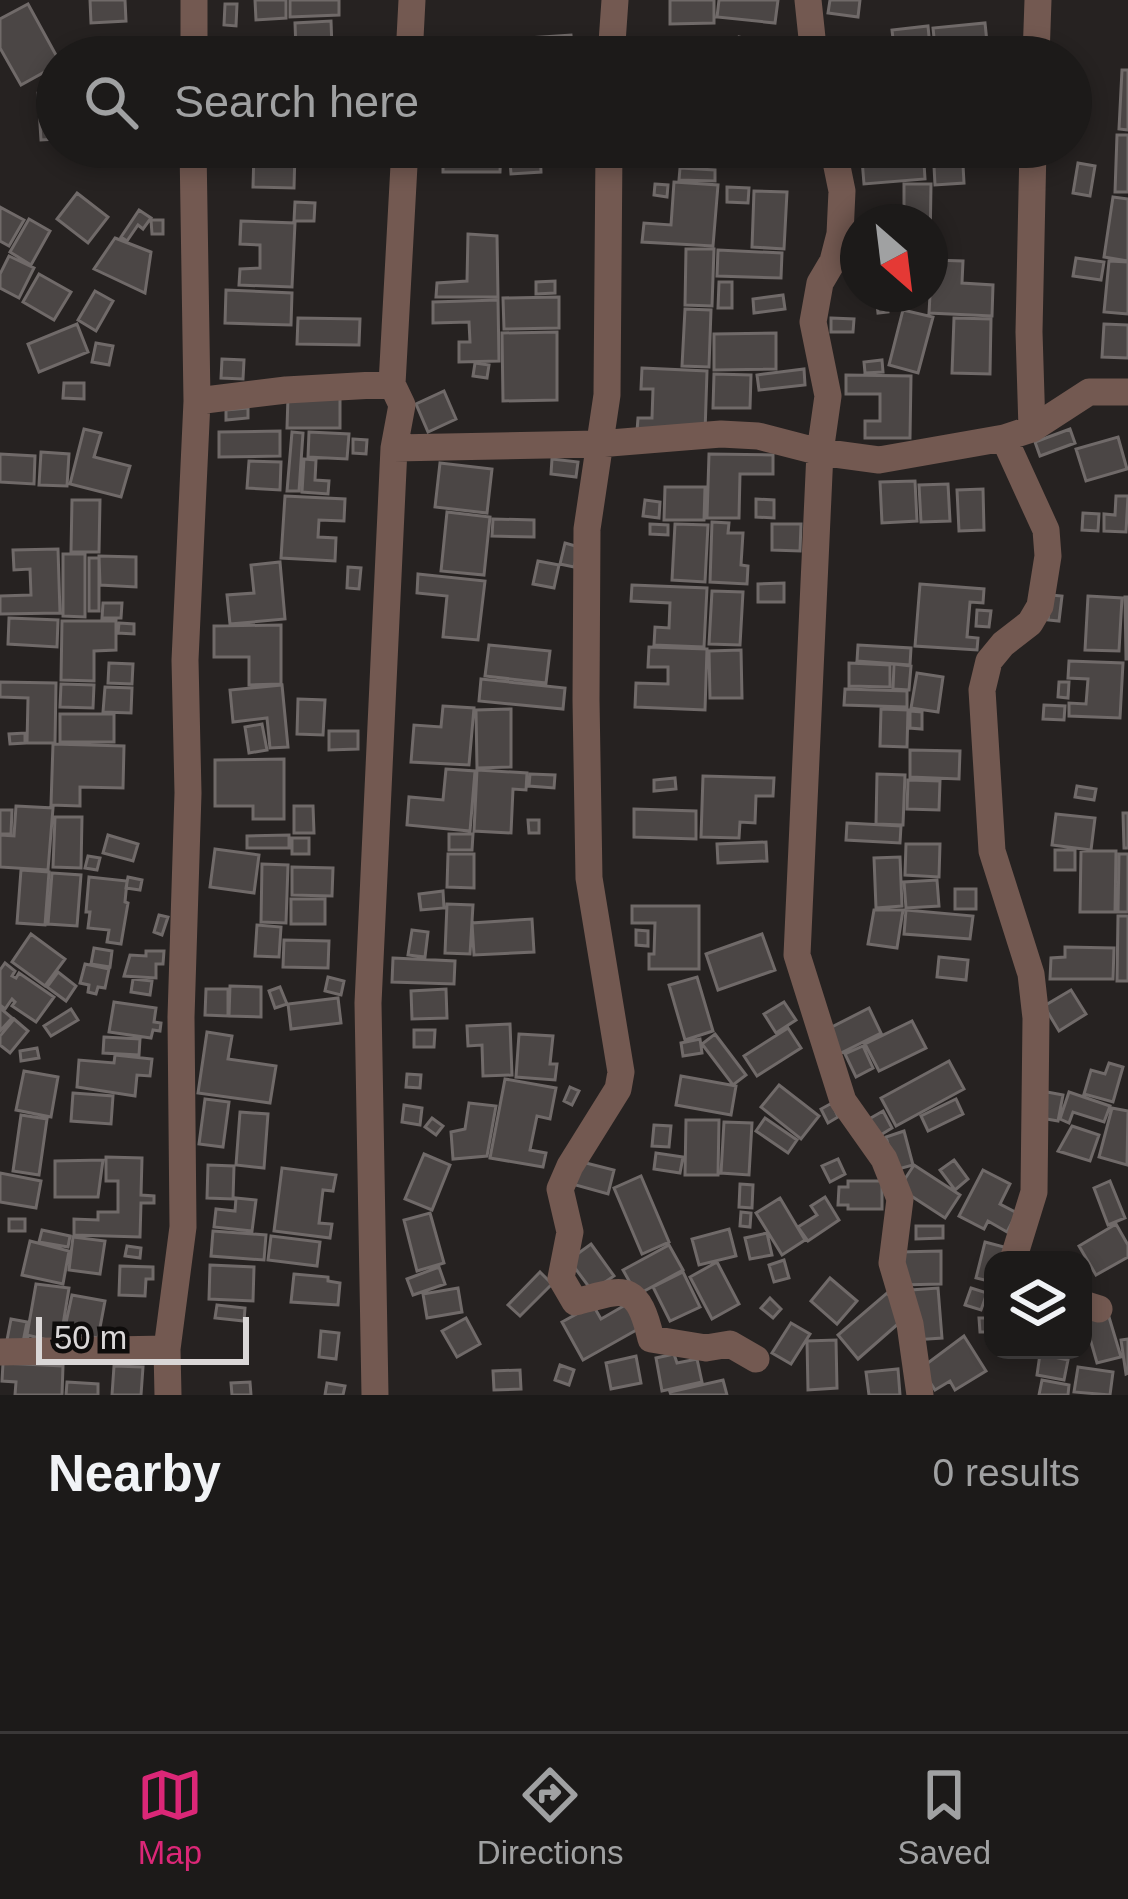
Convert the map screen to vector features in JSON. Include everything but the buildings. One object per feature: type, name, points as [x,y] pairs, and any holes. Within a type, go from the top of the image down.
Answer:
[{"type":"street","points":[[194,0],[194,36]]},
{"type":"street","points":[[410,36],[412,0]]},
{"type":"street","points":[[612,36],[614,0]]},
{"type":"street","points":[[808,0],[812,36]]},
{"type":"street","points":[[1037,36],[1038,0]]},
{"type":"street","points":[[168,1395],[167,1349],[183,1227],[185,661],[197,401],[193,168]]},
{"type":"street","points":[[375,1395],[368,1003],[394,448],[402,405],[392,385],[404,168]]},
{"type":"street","points":[[609,168],[607,395],[587,529],[589,878],[621,1072],[618,1089],[560,1189],[570,1232],[561,1278],[575,1302],[619,1288],[630,1292],[646,1320],[650,1339],[706,1348],[730,1344],[756,1359]]},
{"type":"street","points":[[837,168],[842,191],[840,234],[814,301],[813,322],[828,396],[820,452],[797,955],[843,1101],[884,1159],[900,1199],[892,1263],[910,1324],[920,1395]]},
{"type":"street","points":[[1032,429],[1033,168]]},
{"type":"street","points":[[197,401],[286,390],[392,385]]},
{"type":"street","points":[[394,448],[598,444],[721,434],[758,436],[820,452],[879,460],[1004,438],[1032,429],[1089,392],[1128,392]]},
{"type":"street","points":[[1004,438],[1046,530],[1048,556],[1040,606],[1030,623],[989,661],[982,690],[992,851],[1031,974],[1036,1018],[1034,1192],[1016,1251]]},
{"type":"street","points":[[0,1352],[167,1349]]}]
